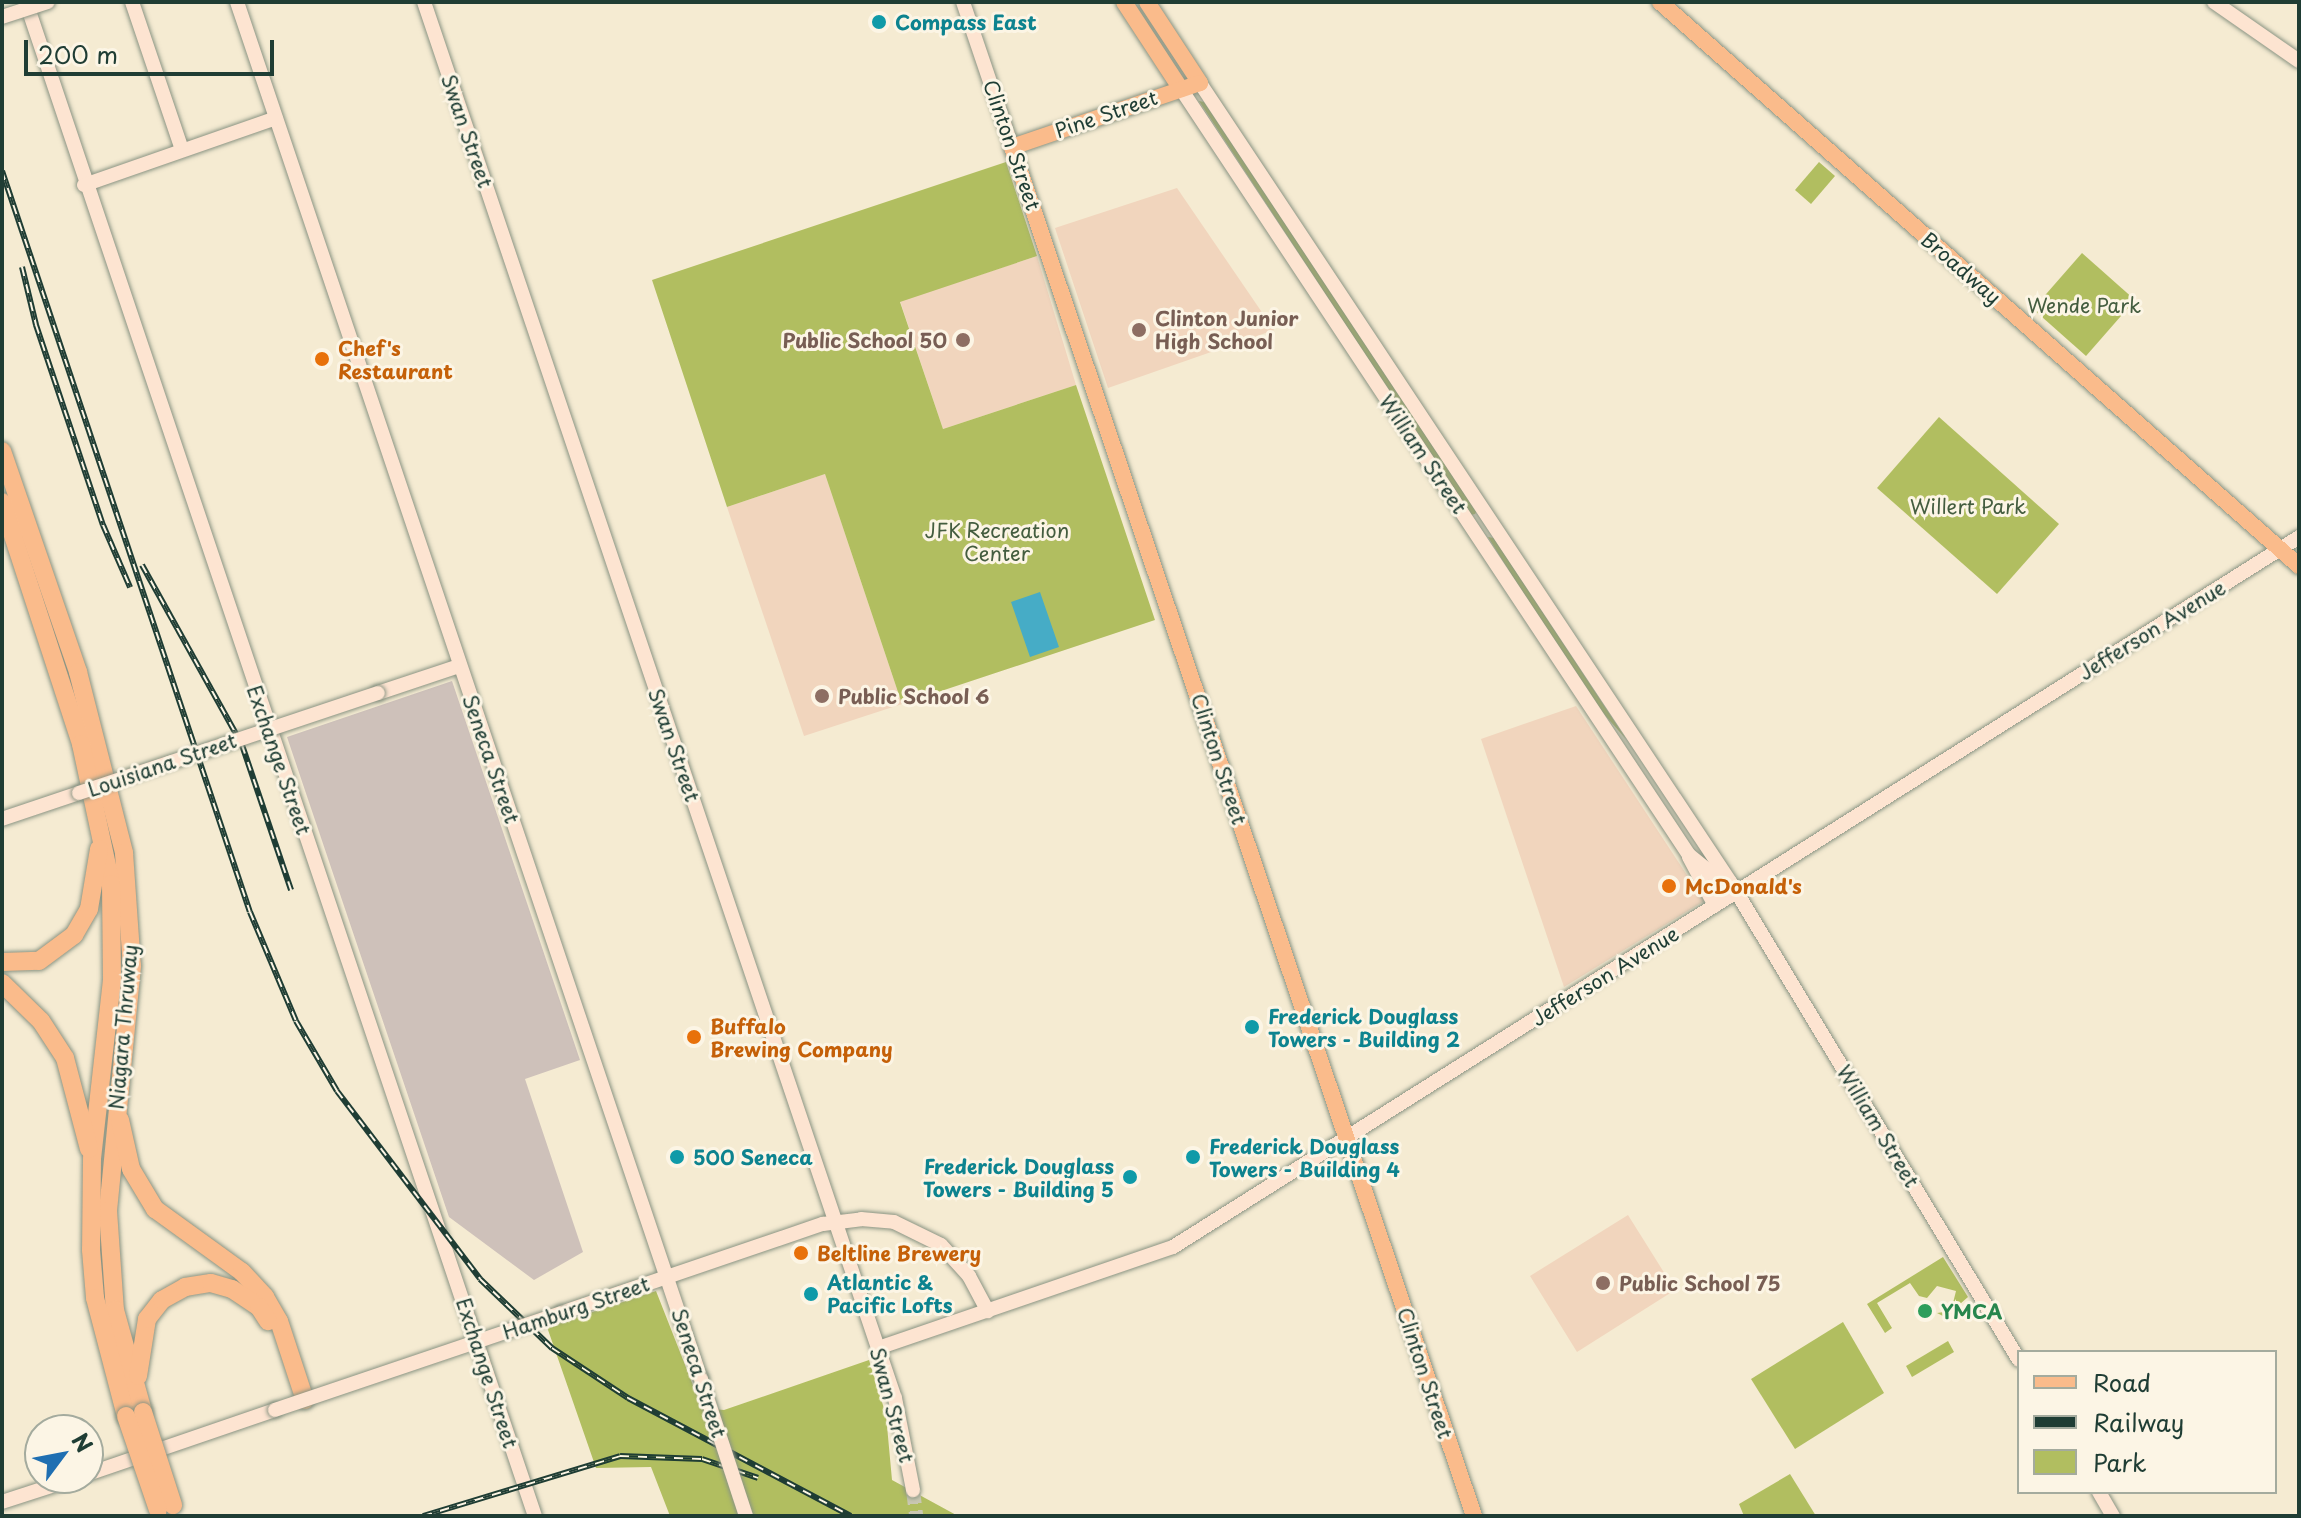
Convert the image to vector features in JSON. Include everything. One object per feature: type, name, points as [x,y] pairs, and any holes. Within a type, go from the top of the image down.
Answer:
[{"type":"highway","name":"Niagara Thruway","points":[[2,451],[101,822],[114,955],[92,1159],[95,1298],[136,1409],[167,1512]]},
{"type":"highway","name":"Niagara Thruway","points":[[2,502],[37,578],[95,731],[127,874],[132,966],[108,1211],[110,1264],[118,1323],[136,1409]]},
{"type":"highway","points":[[2,962],[39,961],[74,935],[93,897],[101,822]]},
{"type":"highway","points":[[2,983],[41,1021],[65,1058],[92,1159]]},
{"type":"highway","points":[[117,1098],[131,1169],[155,1209],[242,1272],[270,1315],[300,1402]]},
{"type":"highway","points":[[136,1409],[142,1332],[153,1310],[173,1293],[198,1284],[221,1285],[249,1299],[270,1315]]},
{"type":"main road","name":"Exchange Street","points":[[26,2],[84,185],[535,1516]]},
{"type":"main road","points":[[2,17],[48,2]]},
{"type":"main road","points":[[132,2],[182,150]]},
{"type":"main road","name":"Seneca Street","points":[[237,2],[746,1516]]},
{"type":"main road","name":"Swan Street","points":[[424,2],[895,1398],[913,1490]]},
{"type":"main road","name":"Clinton Street","points":[[963,2],[1474,1516]]},
{"type":"main road","name":"William Street","points":[[1124,2],[1689,855],[1736,893]]},
{"type":"main road","name":"William Street","points":[[1147,2],[1736,893],[2017,1357]]},
{"type":"main road","name":"Broadway","points":[[1660,2],[2299,566]]},
{"type":"main road","points":[[2214,2],[2299,61]]},
{"type":"main road","name":"Pine Street","points":[[1012,147],[1200,83]]},
{"type":"main road","points":[[84,185],[276,118]]},
{"type":"main road","name":"Jefferson Avenue","points":[[878,1348],[1167,1250],[2299,537]]},
{"type":"main road","name":"Louisiana Street","points":[[2,819],[459,666]]},
{"type":"main road","points":[[1689,855],[1692,869],[1715,906]]},
{"type":"main road","name":"Hamburg Street","points":[[104,1469],[835,1221],[885,1221],[932,1239],[965,1270],[988,1311]]},
{"type":"main road","points":[[2,1502],[27,1494]]},
{"type":"main road","points":[[2100,1494],[2113,1516]]},
{"type":"shaded area","points":[[1177,188],[1274,330],[1108,388],[1055,228]]},
{"type":"shaded area","points":[[1037,256],[1076,385],[943,429],[900,301]]},
{"type":"shaded area","points":[[825,474],[902,704],[804,736],[727,507]]},
{"type":"shaded area","points":[[452,681],[580,1060],[525,1079],[583,1252],[534,1280],[449,1217],[287,737]]},
{"type":"shaded area","points":[[1576,706],[1704,901],[1564,987],[1481,739]]},
{"type":"shaded area","name":"Public School 75","points":[[1628,1215],[1675,1290],[1577,1352],[1530,1276]]},
{"type":"green space","points":[[1199,101],[1204,102],[1477,510],[1475,514],[1470,515]]},
{"type":"green space","name":"JFK Recreation Center","points":[[1006,162],[1037,256],[900,302],[943,429],[1076,385],[1155,620],[902,704],[825,474],[727,507],[652,280]]},
{"type":"green space","points":[[1819,162],[1835,176],[1811,204],[1795,190]]},
{"type":"green space","name":"Wende Park","points":[[2082,253],[2135,300],[2086,356],[2033,309]]},
{"type":"green space","name":"Willert Park","points":[[1939,417],[2059,524],[1997,594],[1877,488]]},
{"type":"green space","points":[[1488,537],[1494,538],[1626,739],[1586,694]]},
{"type":"green space","points":[[1943,1257],[1968,1297],[1945,1317],[1937,1313],[1951,1311],[1956,1291],[1937,1286],[1927,1298],[1919,1296],[1910,1283],[1877,1303],[1892,1328],[1885,1333],[1867,1304]]},
{"type":"green space","points":[[656,1291],[702,1408],[724,1410],[869,1360],[886,1415],[892,1480],[958,1516],[670,1516],[651,1467],[596,1468],[547,1327]]},
{"type":"green space","points":[[1843,1322],[1884,1393],[1795,1449],[1751,1379]]},
{"type":"green space","points":[[1948,1341],[1954,1352],[1912,1377],[1906,1366]]},
{"type":"green space","points":[[1790,1474],[1816,1516],[1744,1516],[1739,1504]]},
{"type":"water","points":[[1040,592],[1059,647],[1030,657],[1011,602]]},
{"type":"tunnel","points":[[913,1490],[916,1516]]},
{"type":"railway","points":[[2,171],[250,912],[296,1021],[337,1091],[480,1279],[552,1348],[628,1398],[851,1516]]},
{"type":"railway","points":[[22,267],[36,325],[103,525],[130,587]]},
{"type":"railway","points":[[142,565],[242,745],[291,890]]},
{"type":"railway","points":[[423,1516],[620,1456],[702,1459],[758,1478]]},
{"type":"place","name":"Compass East","points":[[879,22]]},
{"type":"place","name":"Clinton Junior High School","points":[[1139,330]]},
{"type":"place","name":"Public School 50","points":[[963,340]]},
{"type":"place","name":"Chef's Restaurant","points":[[322,359]]},
{"type":"place","name":"Public School 6","points":[[822,696]]},
{"type":"place","name":"McDonald's","points":[[1669,886]]},
{"type":"place","name":"Frederick Douglass Towers - Building 2","points":[[1252,1027]]},
{"type":"place","name":"Buffalo Brewing Company","points":[[694,1037]]},
{"type":"place","name":"500 Seneca","points":[[677,1157]]},
{"type":"place","name":"Frederick Douglass Towers - Building 4","points":[[1193,1157]]},
{"type":"place","name":"Frederick Douglass Towers - Building 5","points":[[1130,1177]]},
{"type":"place","name":"Beltline Brewery","points":[[801,1253]]},
{"type":"place","name":"Public School 75","points":[[1603,1283]]},
{"type":"place","name":"Atlantic & Pacific Lofts","points":[[811,1294]]},
{"type":"place","name":"YMCA","points":[[1925,1311]]}]
